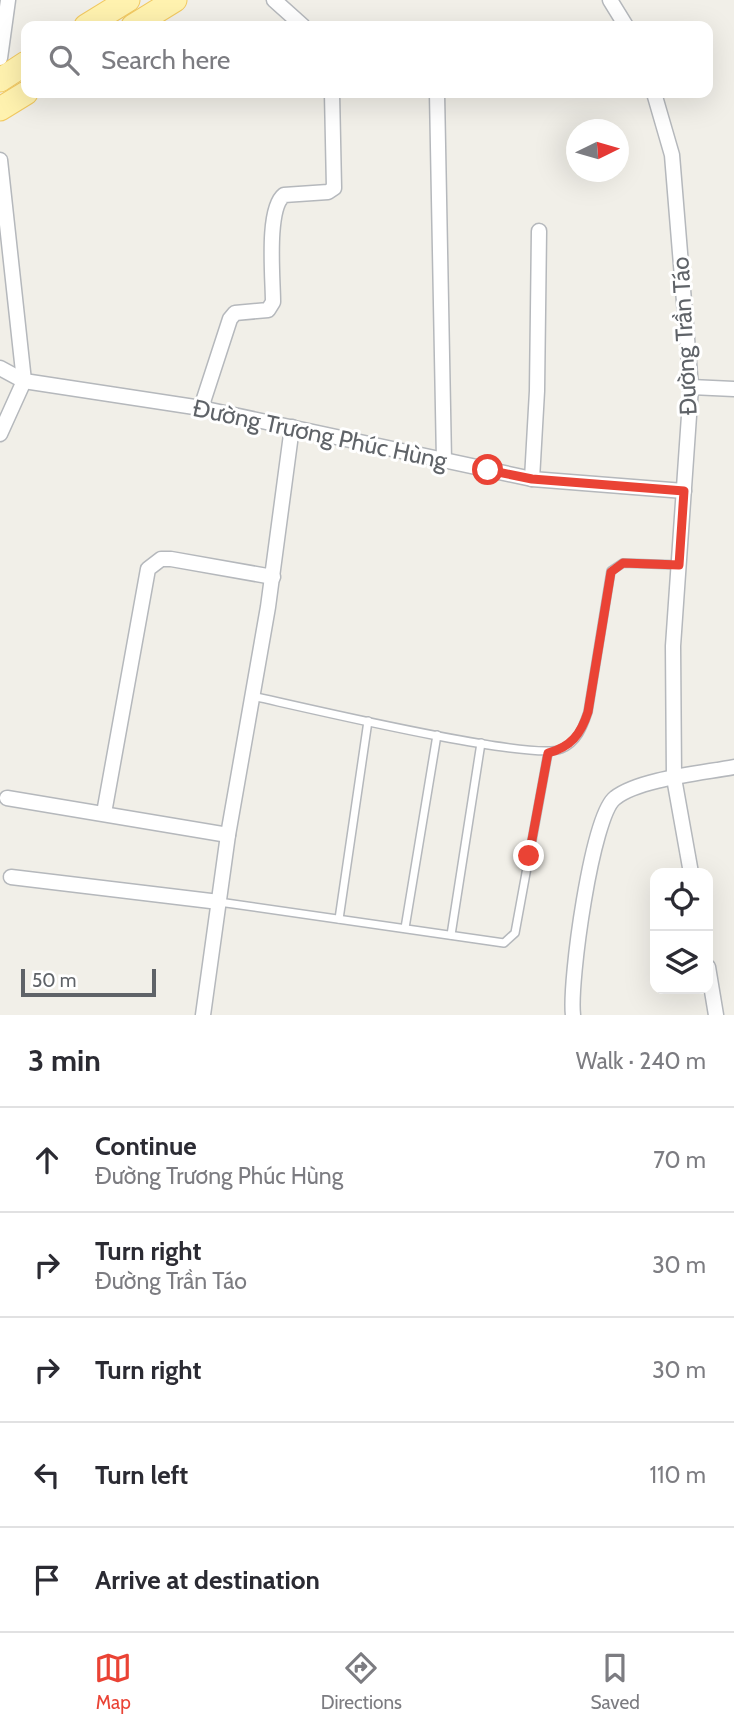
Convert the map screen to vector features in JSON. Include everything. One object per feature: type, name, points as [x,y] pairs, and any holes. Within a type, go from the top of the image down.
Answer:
[{"type":"main road","points":[[94,21],[128,0]]},
{"type":"main road","points":[[141,21],[175,0]]},
{"type":"main road","points":[[0,80],[21,67]]},
{"type":"main road","points":[[0,109],[21,96]]},
{"type":"street","points":[[0,58],[8,0]]},
{"type":"street","points":[[274,0],[297,21]]},
{"type":"street","points":[[610,0],[623,21]]},
{"type":"street","points":[[201,408],[230,319],[235,313],[268,310],[273,302],[273,221],[278,200],[284,195],[334,188],[337,182],[332,98]]},
{"type":"street","points":[[437,98],[444,461]]},
{"type":"street","name":"Đường Trần Táo","points":[[655,98],[672,155],[691,387],[673,646],[674,778],[690,868]]},
{"type":"street","points":[[0,160],[24,381],[0,434]]},
{"type":"street","points":[[532,479],[537,391],[539,231]]},
{"type":"street","name":"Đường Trương Phúc Hùng","points":[[0,368],[24,381],[201,408],[532,479],[684,491]]},
{"type":"street","points":[[691,387],[734,389]]},
{"type":"street","points":[[203,1015],[228,835],[273,577],[292,427]]},
{"type":"street","points":[[104,813],[148,569],[161,559],[170,559],[273,577]]},
{"type":"street","points":[[573,1015],[573,984],[594,847],[606,806],[619,795],[674,778],[734,768]]},
{"type":"street","points":[[7,798],[228,835]]},
{"type":"street","points":[[11,877],[219,902]]},
{"type":"street","points":[[712,994],[716,1015]]},
{"type":"lane","points":[[252,696],[481,743],[548,753],[562,749],[583,729],[611,572],[623,563],[679,565]]},
{"type":"lane","points":[[339,919],[368,721]]},
{"type":"lane","points":[[405,928],[437,735]]},
{"type":"lane","points":[[450,935],[481,743]]},
{"type":"lane","points":[[219,902],[497,944],[511,940],[515,933],[548,753]]},
{"type":"route","points":[[488,470],[532,479],[684,491],[679,565],[623,563],[611,572],[588,712],[583,729],[575,739],[562,749],[548,753],[529,856]]}]
